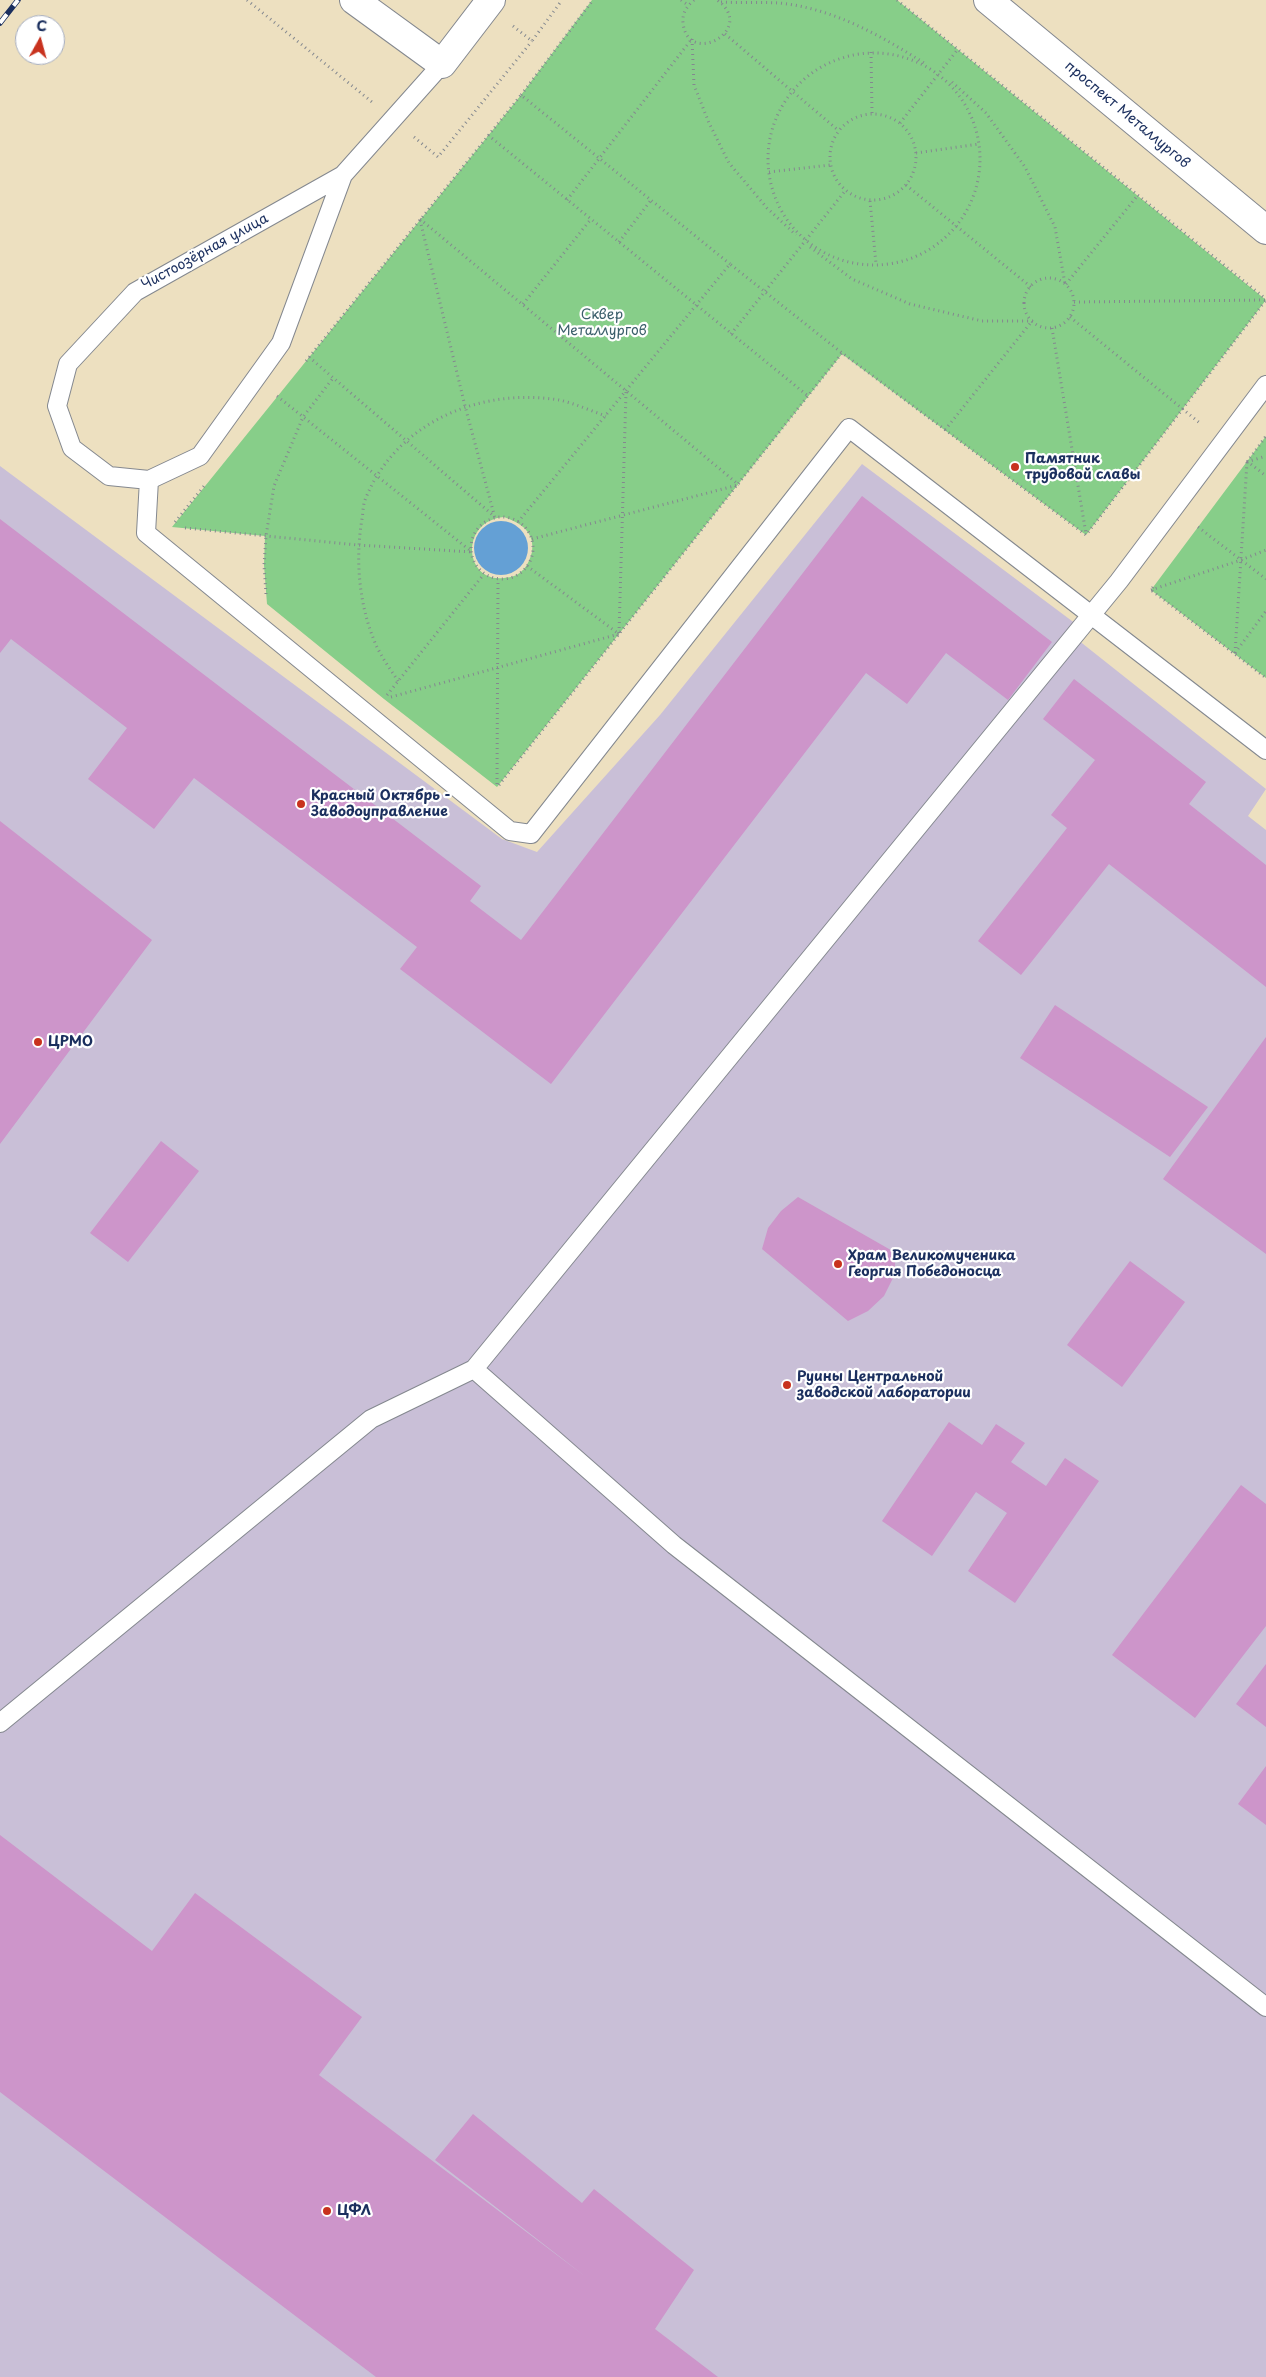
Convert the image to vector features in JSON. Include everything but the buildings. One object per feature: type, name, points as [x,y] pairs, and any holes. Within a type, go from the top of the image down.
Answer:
[{"type":"street","points":[[354,0],[442,64]]},
{"type":"street","name":"проспект Металлургов","points":[[988,0],[1266,230]]},
{"type":"street","name":"Чистоозёрная улица","points":[[442,64],[489,3]]},
{"type":"lane","name":"Чистоозёрная улица","points":[[343,175],[281,343],[200,456],[149,480],[109,476],[72,448],[57,406],[68,364],[135,292],[343,175],[442,64]]},
{"type":"lane","points":[[0,1723],[370,1419],[474,1369],[1092,614],[1266,385]]},
{"type":"lane","points":[[149,480],[146,533],[510,831],[532,834],[849,428],[1266,750]]},
{"type":"lane","points":[[474,1369],[674,1545],[1266,2007]]},
{"type":"path","points":[[247,0],[438,157],[532,41],[562,0]]},
{"type":"path","points":[[304,364],[521,95],[593,0]]},
{"type":"path","points":[[681,0],[688,5]]},
{"type":"path","points":[[694,0],[688,5],[682,19],[683,27],[692,40],[694,85],[709,124],[729,163],[767,208],[804,242],[852,279],[910,304],[982,321],[1032,321],[1052,328],[1064,324],[1070,317],[1074,302],[1072,294],[1065,284],[1055,227],[1025,167],[986,113],[940,72],[890,41],[835,15],[780,4],[720,1]]},
{"type":"path","points":[[898,0],[1266,300]]},
{"type":"path","points":[[692,40],[707,44],[715,42],[724,34],[729,25],[729,17],[727,9],[720,1]]},
{"type":"path","points":[[489,3],[532,41]]},
{"type":"path","points":[[724,34],[839,131]]},
{"type":"path","points":[[567,200],[692,40]]},
{"type":"path","points":[[900,123],[958,49]]},
{"type":"path","points":[[871,52],[872,113]]},
{"type":"path","points":[[871,52],[908,56],[940,72],[963,99],[977,123],[981,164],[974,195],[956,226],[932,249],[902,263],[876,264],[836,258],[804,242],[781,213],[769,178],[769,142],[782,108],[804,79],[835,60],[871,52]]},
{"type":"path","points":[[521,95],[842,354],[1086,535]]},
{"type":"path","points":[[872,113],[887,116],[900,123],[909,133],[916,153],[914,173],[906,185],[884,199],[870,200],[857,198],[845,191],[835,179],[830,165],[830,150],[844,124],[857,116],[872,113]]},
{"type":"path","points":[[488,135],[808,396]]},
{"type":"path","points":[[916,153],[979,144]]},
{"type":"path","points":[[769,172],[830,165]]},
{"type":"path","points":[[906,185],[1030,287]]},
{"type":"path","points":[[731,334],[845,191]]},
{"type":"path","points":[[1065,284],[1138,195]]},
{"type":"path","points":[[619,242],[651,200]]},
{"type":"path","points":[[870,200],[876,264]]},
{"type":"path","points":[[420,219],[739,485]]},
{"type":"path","points":[[420,219],[465,406],[495,518]]},
{"type":"path","points":[[523,304],[591,219]]},
{"type":"path","points":[[518,522],[730,264]]},
{"type":"path","points":[[1032,321],[1025,307],[1025,299],[1030,287],[1039,280],[1046,278],[1065,284]]},
{"type":"path","points":[[1074,302],[1266,300]]},
{"type":"path","points":[[1086,535],[1266,300]]},
{"type":"path","points":[[1070,317],[1182,409]]},
{"type":"path","points":[[945,430],[1032,321]]},
{"type":"path","points":[[1052,328],[1086,535]]},
{"type":"path","points":[[498,579],[497,787],[842,354]]},
{"type":"path","points":[[309,357],[495,518]]},
{"type":"path","points":[[267,604],[264,565],[266,536],[274,486],[303,417],[333,378]]},
{"type":"path","points":[[271,404],[283,390]]},
{"type":"path","points":[[619,634],[626,391]]},
{"type":"path","points":[[278,396],[472,552]]},
{"type":"path","points":[[398,681],[376,646],[359,579],[358,545],[364,500],[389,457],[431,422],[465,406],[511,397],[560,400],[606,416]]},
{"type":"path","points":[[1241,469],[1266,436]]},
{"type":"path","points":[[1247,462],[1266,456]]},
{"type":"path","points":[[1247,462],[1266,476]]},
{"type":"path","points":[[1235,654],[1247,462]]},
{"type":"path","points":[[172,527],[209,481]]},
{"type":"path","points":[[532,539],[739,485]]},
{"type":"path","points":[[504,517],[518,522],[526,528],[532,539],[527,566],[516,577],[498,579],[484,574],[474,562],[472,552],[473,539],[478,528],[495,518],[504,517]]},
{"type":"path","points":[[1192,535],[1203,520]]},
{"type":"path","points":[[1198,527],[1266,579]]},
{"type":"path","points":[[181,528],[358,545],[472,552]]},
{"type":"path","points":[[1150,590],[1266,550]]},
{"type":"path","points":[[527,566],[619,634]]},
{"type":"path","points":[[484,574],[384,699],[619,634]]},
{"type":"path","points":[[1150,590],[1156,582]]},
{"type":"path","points":[[1150,590],[1266,678]]},
{"type":"path","points":[[1235,654],[1266,611]]},
{"type":"shaded area","points":[[862,464],[1080,627],[1073,636],[1266,789],[1248,816],[1266,830],[1266,2377],[0,2377],[0,466],[502,839],[537,852],[660,715]]},
{"type":"green space","name":"Сквер Металлургов","points":[[592,0],[897,0],[1266,300],[1086,535],[842,354],[497,787],[267,604],[264,565],[265,536],[172,527],[521,95]],"holes":[[[504,517],[526,529],[531,539],[532,552],[528,563],[517,575],[504,578],[491,577],[481,571],[475,562],[472,551],[474,539],[479,529],[489,521]]]},
{"type":"green space","points":[[1266,436],[1266,678],[1151,590]]},
{"type":"water","points":[[496,521],[506,521],[520,529],[526,538],[528,548],[526,558],[520,567],[506,575],[496,575],[486,570],[479,563],[474,553],[474,543],[479,533],[486,526]]},
{"type":"railway","points":[[0,23],[18,0]]},
{"type":"place","name":"Памятник трудовой славы","points":[[1015,467]]},
{"type":"place","name":"Красный Октябрь - Заводоуправление","points":[[301,804]]},
{"type":"place","name":"ЦРМО","points":[[38,1042]]},
{"type":"place","name":"Храм Великомученика Георгия Победоносца","points":[[838,1264]]},
{"type":"place","name":"Руины Центральной заводской лаборатории","points":[[787,1385]]},
{"type":"place","name":"ЦФЛ","points":[[327,2211]]}]
